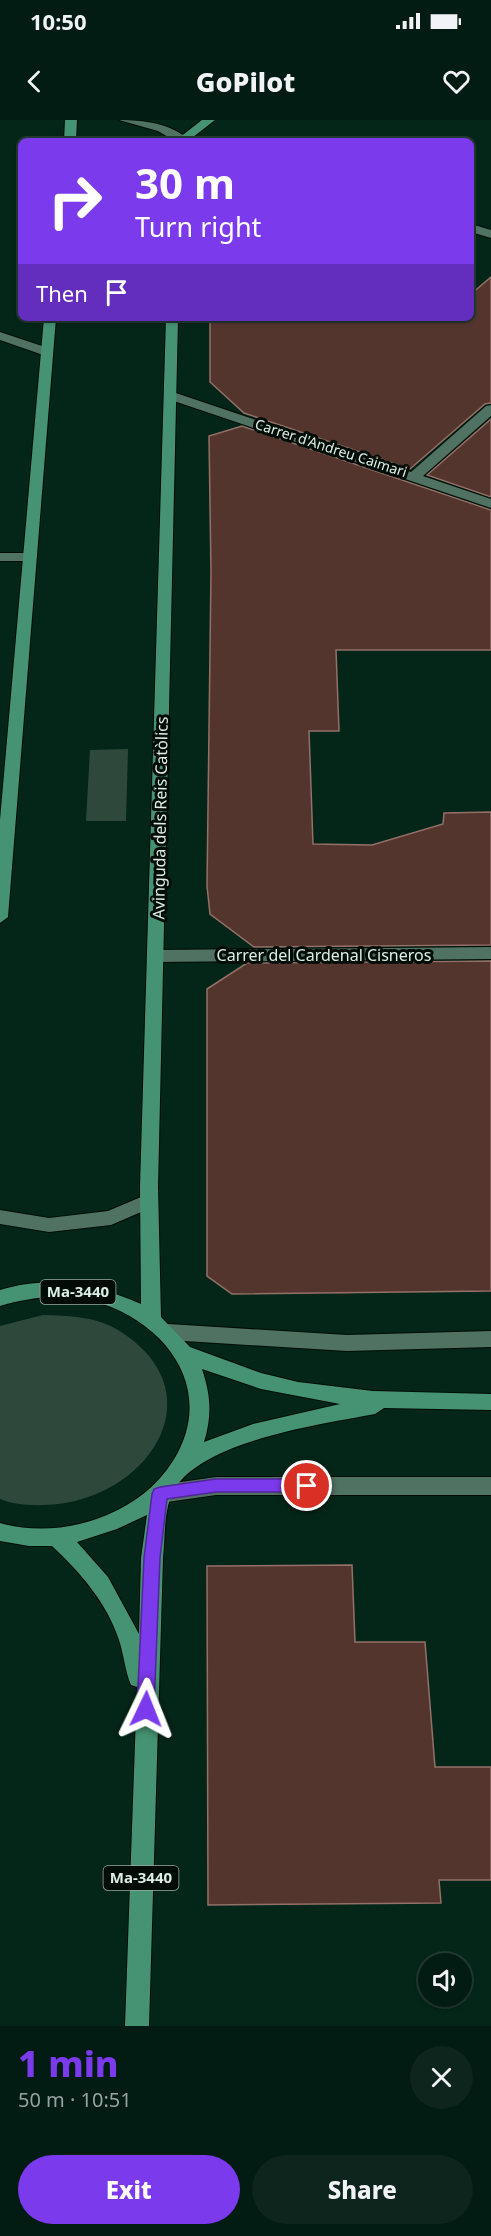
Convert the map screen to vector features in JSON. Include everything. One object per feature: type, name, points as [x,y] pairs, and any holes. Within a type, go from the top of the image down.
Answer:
[{"type":"main road","points":[[186,138],[209,120]]},
{"type":"main road","points":[[71,138],[74,121]]},
{"type":"main road","points":[[0,917],[50,321]]},
{"type":"main road","name":"Avinguda dels Reis Catòlics","points":[[151,1318],[148,1201],[157,956],[172,321]]},
{"type":"main road","name":"Ma-3440","points":[[0,1299],[45,1290],[89,1292],[128,1304],[169,1332],[186,1354],[199,1384],[200,1418],[195,1444],[185,1463],[160,1494],[132,1514],[102,1528],[57,1537],[0,1532]]},
{"type":"main road","points":[[186,1354],[235,1375],[302,1393],[394,1402],[491,1402]]},
{"type":"main road","points":[[185,1463],[228,1440],[276,1425],[394,1402]]},
{"type":"main road","name":"Ma-3440","points":[[137,2026],[152,1558],[160,1494]]},
{"type":"main road","name":"Ma-3440","points":[[57,1537],[78,1555],[103,1585],[124,1622],[136,1656],[145,1731]]},
{"type":"street","points":[[125,120],[162,129],[177,138]]},
{"type":"street","points":[[474,229],[491,234]]},
{"type":"street","points":[[0,336],[46,352]]},
{"type":"street","name":"Carrer d'Andreu Caimari","points":[[170,395],[415,476],[491,504]]},
{"type":"street","points":[[415,476],[491,409]]},
{"type":"street","points":[[0,557],[29,557]]},
{"type":"street","name":"Carrer del Cardenal Cisneros","points":[[157,956],[491,953]]},
{"type":"street","points":[[0,1217],[49,1225],[111,1218],[148,1201]]},
{"type":"street","points":[[169,1332],[347,1343],[491,1339]]},
{"type":"street","points":[[160,1494],[216,1486],[491,1486]]},
{"type":"green space","points":[[128,749],[126,821],[86,821],[90,750]]},
{"type":"green space","points":[[43,1315],[91,1319],[118,1330],[147,1354],[163,1381],[167,1409],[160,1435],[145,1460],[121,1481],[92,1496],[58,1504],[21,1504],[0,1499],[0,1326]]},
{"type":"building","points":[[491,277],[491,403],[485,404],[410,469],[244,413],[210,382],[210,321],[474,321],[474,291]]},
{"type":"building","points":[[491,419],[491,497],[427,475]]},
{"type":"building","points":[[242,426],[491,510],[491,650],[336,650],[339,731],[309,731],[313,844],[372,845],[443,824],[444,813],[491,812],[491,945],[254,947],[210,914],[207,886],[211,573],[209,436]]},
{"type":"building","points":[[491,961],[491,1291],[232,1294],[207,1276],[207,989],[247,963]]},
{"type":"building","points":[[352,1565],[355,1642],[425,1642],[435,1767],[491,1767],[491,1880],[439,1880],[441,1903],[208,1905],[207,1566]]},
{"type":"route","points":[[146,1709],[152,1558],[160,1494],[216,1486],[307,1486]]}]
